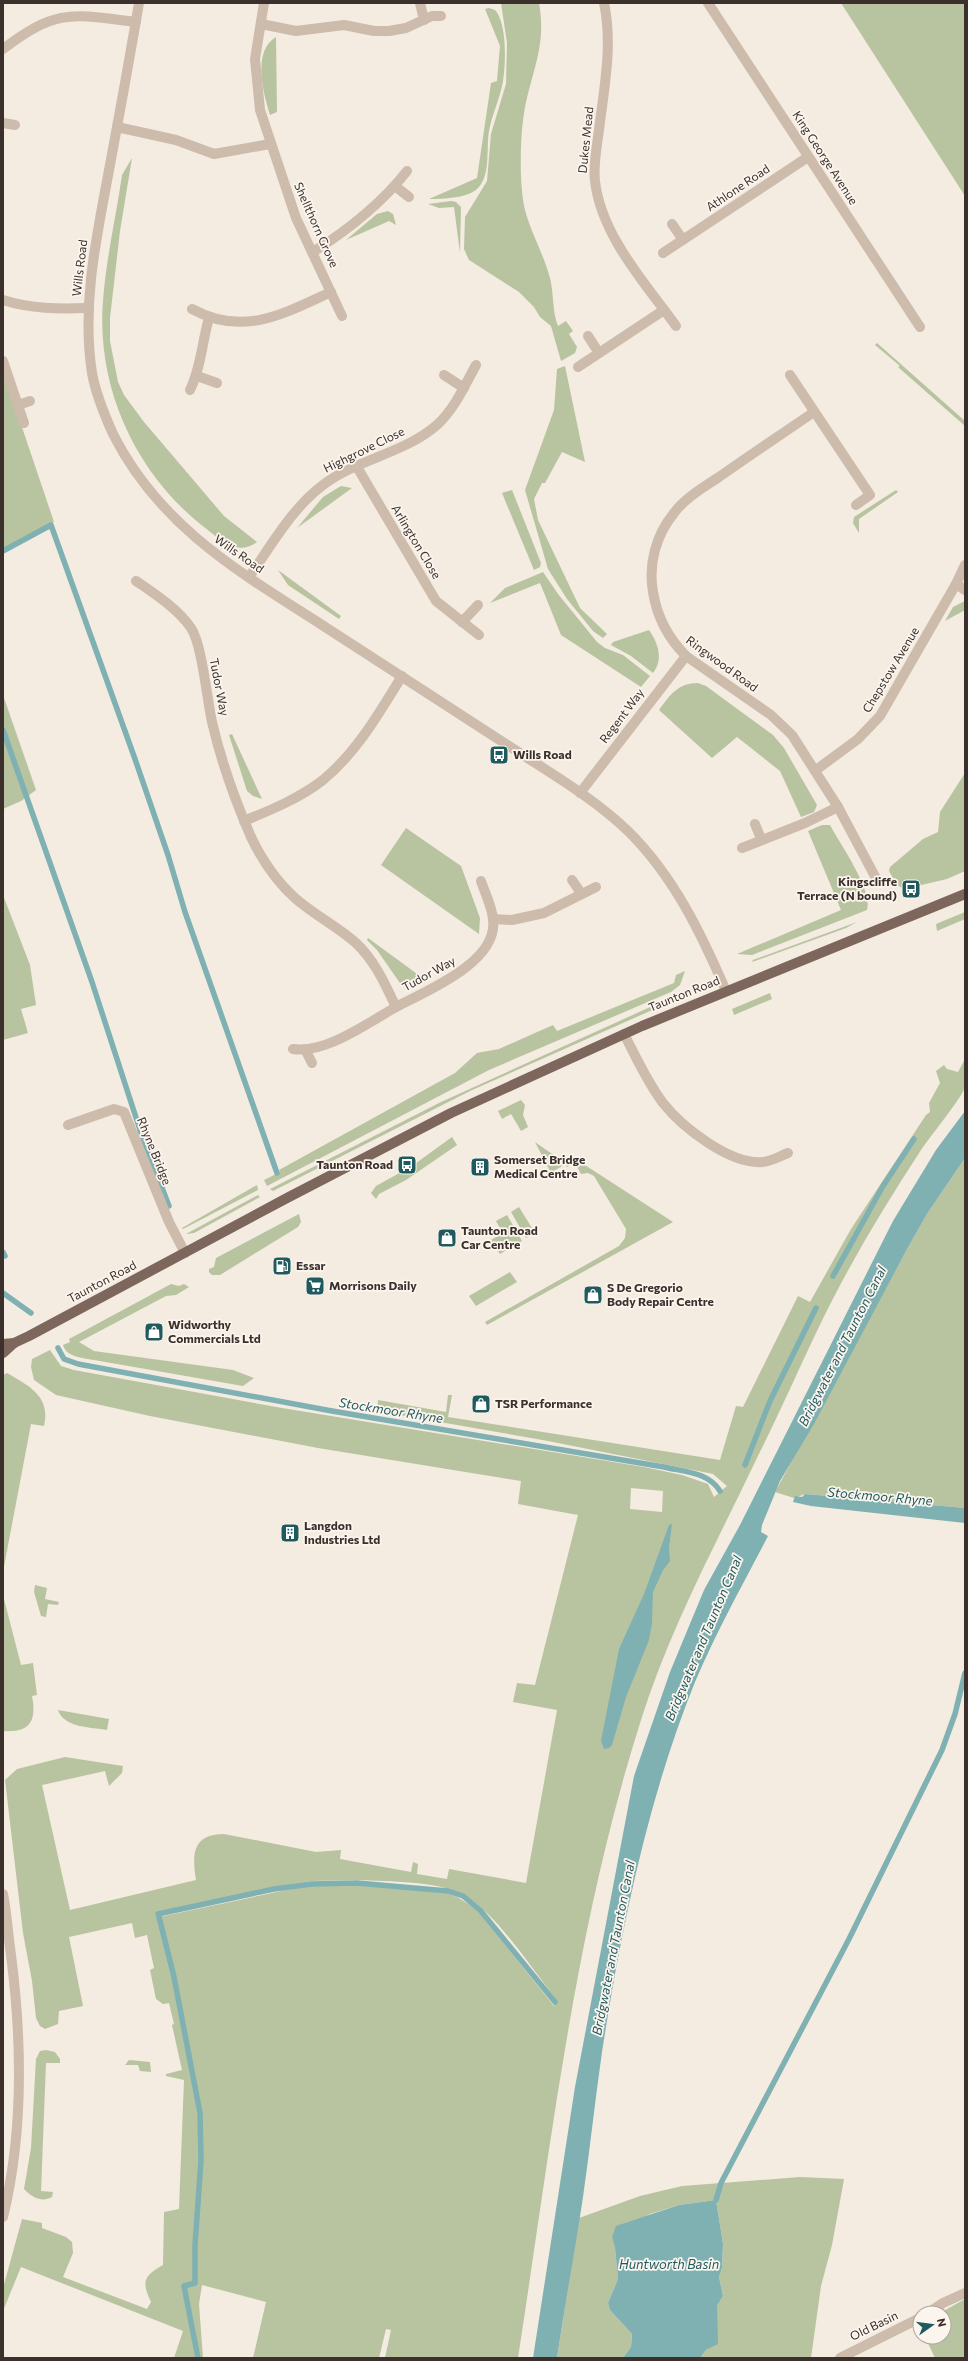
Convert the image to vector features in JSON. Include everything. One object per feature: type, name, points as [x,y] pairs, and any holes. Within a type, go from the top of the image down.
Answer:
[{"type":"main road","name":"Taunton Road","points":[[3,1353],[14,1343],[452,1113],[624,1034],[965,894]]},
{"type":"main road","name":"Taunton Road","points":[[3,1344],[14,1343]]},
{"type":"street","name":"Wills Road","points":[[139,3],[96,242],[88,308],[92,371],[98,398],[120,446],[136,473],[171,517],[207,547],[249,577],[580,792],[630,833],[659,864],[691,916],[726,991]]},
{"type":"street","name":"Shellthorn Grove","points":[[264,3],[256,46],[256,82],[260,110],[294,213],[342,316]]},
{"type":"street","points":[[420,3],[424,20]]},
{"type":"street","name":"Dukes Mead","points":[[604,3],[608,32],[608,55],[595,158],[594,180],[599,202],[608,224],[624,252],[676,326]]},
{"type":"street","name":"King George Avenue","points":[[708,3],[920,327]]},
{"type":"street","points":[[3,49],[38,25],[69,15],[84,15],[136,22]]},
{"type":"street","points":[[261,24],[296,30],[344,25],[374,31],[398,30],[424,20],[441,16]]},
{"type":"street","points":[[3,123],[15,124]]},
{"type":"street","points":[[117,127],[176,140],[214,154],[270,144]]},
{"type":"street","name":"Athlone Road","points":[[663,253],[808,157]]},
{"type":"street","points":[[313,252],[359,220],[395,186],[407,170]]},
{"type":"street","points":[[395,186],[409,197]]},
{"type":"street","points":[[672,224],[683,240]]},
{"type":"street","points":[[192,309],[209,318],[243,323],[258,320],[331,292]]},
{"type":"street","points":[[3,302],[40,308],[88,308]]},
{"type":"street","points":[[578,367],[664,310]]},
{"type":"street","points":[[190,390],[198,376],[202,341],[209,318]]},
{"type":"street","points":[[588,336],[599,352]]},
{"type":"street","points":[[3,361],[24,423]]},
{"type":"street","name":"Highgrove Close","points":[[249,577],[301,504],[312,493],[325,483],[406,444],[432,429],[444,417],[464,388],[476,365]]},
{"type":"street","points":[[790,374],[870,495],[856,505]]},
{"type":"street","points":[[444,375],[464,388]]},
{"type":"street","points":[[198,376],[217,383]]},
{"type":"street","points":[[18,405],[30,401]]},
{"type":"street","name":"Ringwood Road","points":[[814,412],[688,499],[674,512],[660,536],[652,564],[654,599],[661,622],[676,646],[686,656],[782,724],[799,744],[838,807],[878,882]]},
{"type":"street","name":"Arlington Close","points":[[356,467],[436,601],[479,635]]},
{"type":"street","name":"Chepstow Avenue","points":[[816,770],[858,739],[880,716],[960,587],[965,565]]},
{"type":"street","name":"Tudor Way","points":[[136,582],[154,593],[179,615],[194,634],[213,724],[229,781],[244,821],[260,854],[275,876],[296,898],[340,930],[369,958],[396,1007]]},
{"type":"street","points":[[462,622],[478,605]]},
{"type":"street","name":"Regent Way","points":[[580,792],[686,656]]},
{"type":"street","points":[[244,821],[301,794],[322,781],[338,766],[375,719],[402,676]]},
{"type":"street","points":[[742,848],[805,823],[838,807]]},
{"type":"street","points":[[755,824],[762,839]]},
{"type":"street","points":[[572,880],[581,893]]},
{"type":"street","name":"Tudor Way","points":[[306,1051],[347,1035],[472,964],[489,940],[493,919],[481,881]]},
{"type":"street","points":[[493,919],[512,920],[544,913],[596,886]]},
{"type":"street","points":[[624,1034],[663,1102],[675,1117],[701,1138],[737,1157],[753,1161],[771,1161],[788,1152]]},
{"type":"street","points":[[293,1049],[306,1051],[312,1063]]},
{"type":"street","name":"Rhyne Bridge","points":[[68,1125],[114,1109],[124,1112],[169,1222],[185,1253]]},
{"type":"street","points":[[3,1894],[18,2010],[19,2038],[17,2122],[3,2217]]},
{"type":"street","points":[[940,2305],[965,2293]]},
{"type":"street","name":"Old Basin","points":[[840,2358],[912,2322]]},
{"type":"green space","points":[[501,3],[539,3],[541,19],[540,46],[527,98],[523,123],[521,148],[522,188],[525,210],[550,278],[558,326],[566,321],[573,331],[569,334],[577,347],[575,353],[561,361],[551,326],[540,317],[534,307],[519,292],[469,260],[464,249],[465,217],[487,181],[491,134],[506,84],[507,43]]},
{"type":"green space","points":[[841,3],[965,3],[965,196]]},
{"type":"green space","points":[[489,8],[495,10],[502,24],[505,44],[505,65],[502,88],[489,131],[485,176],[478,188],[469,194],[441,199],[429,199],[477,178],[491,83],[497,81],[500,46],[485,9]]},
{"type":"green space","points":[[276,37],[277,112],[270,115],[262,84],[261,73],[264,52],[269,43]]},
{"type":"green space","points":[[132,158],[120,231],[110,318],[110,341],[118,382],[124,395],[144,422],[224,516],[257,542],[250,546],[243,548],[229,545],[204,527],[180,506],[159,482],[140,455],[125,427],[114,397],[106,366],[103,334],[104,285],[122,175]]},
{"type":"green space","points":[[451,201],[456,202],[461,207],[460,253],[454,207],[439,208],[428,204]]},
{"type":"green space","points":[[388,211],[393,214],[396,225],[389,221],[346,240],[377,214]]},
{"type":"green space","points":[[877,343],[965,421],[965,426],[898,367],[900,366],[875,345]]},
{"type":"green space","points":[[565,366],[585,462],[562,452],[545,483],[542,483],[534,499],[538,520],[580,608],[607,634],[603,638],[593,631],[567,599],[548,569],[525,490],[554,410],[557,369]]},
{"type":"green space","points":[[3,371],[54,522],[3,549]]},
{"type":"green space","points":[[341,486],[352,488],[297,528],[323,497]]},
{"type":"green space","points":[[512,490],[541,563],[540,567],[534,570],[502,493]]},
{"type":"green space","points":[[896,490],[898,492],[859,519],[859,533],[853,523],[854,517]]},
{"type":"green space","points":[[278,570],[341,616],[339,619],[288,585]]},
{"type":"green space","points":[[543,572],[558,594],[597,642],[605,648],[623,655],[650,676],[641,687],[561,635],[540,583],[490,603],[505,588]]},
{"type":"green space","points":[[965,601],[965,610],[945,621],[953,607]]},
{"type":"green space","points":[[649,630],[655,640],[659,657],[653,673],[631,656],[611,645],[613,642]]},
{"type":"green space","points":[[698,683],[706,686],[773,735],[784,748],[817,805],[814,812],[801,817],[780,771],[737,737],[712,758],[659,710],[675,691],[685,685]]},
{"type":"green space","points":[[3,695],[36,790],[21,801],[3,809]]},
{"type":"green space","points":[[232,734],[262,799],[253,796],[247,791],[229,735]]},
{"type":"green space","points":[[965,773],[965,871],[947,879],[904,889],[897,885],[889,871],[890,867],[923,839],[938,832],[940,812]]},
{"type":"green space","points":[[822,825],[830,825],[861,879],[868,901],[867,910],[752,955],[737,954],[841,910],[808,831]]},
{"type":"green space","points":[[406,828],[461,866],[480,918],[479,934],[381,865]]},
{"type":"green space","points":[[3,895],[30,965],[36,1005],[21,1009],[28,1033],[3,1040]]},
{"type":"green space","points":[[965,912],[965,919],[937,931],[936,924]]},
{"type":"green space","points":[[857,922],[846,928],[752,962],[753,960]]},
{"type":"green space","points":[[368,938],[424,979],[410,987],[402,986],[377,950],[367,940]]},
{"type":"green space","points":[[685,971],[680,985],[671,992],[489,1070],[267,1186],[264,1180],[280,1172],[279,1170],[455,1073],[477,1053],[499,1049],[553,1025],[557,1031],[674,983],[676,975]]},
{"type":"green space","points":[[681,993],[668,1003],[470,1091],[273,1191],[270,1189],[441,1102]]},
{"type":"green space","points":[[770,993],[772,999],[734,1015],[732,1009]]},
{"type":"green space","points":[[965,1059],[966,1080],[963,1092],[921,1150],[879,1216],[817,1331],[694,1587],[666,1652],[641,1720],[618,1798],[582,1956],[554,2117],[518,2358],[385,2358],[391,2330],[386,2329],[379,2358],[253,2358],[266,2302],[202,2285],[199,2304],[203,2358],[174,2358],[183,2331],[21,2267],[3,2311],[3,2288],[22,2219],[42,2223],[42,2228],[66,2237],[72,2242],[73,2253],[63,2277],[147,2309],[151,2302],[146,2289],[146,2280],[152,2272],[163,2265],[164,2212],[179,2209],[184,2080],[166,2076],[166,2074],[182,2070],[172,2025],[174,2024],[169,2003],[163,2004],[156,1999],[150,1970],[154,1968],[147,1935],[135,1938],[132,1923],[69,1937],[83,2006],[59,2011],[58,2024],[45,2029],[40,2026],[36,2018],[32,1981],[23,1933],[5,1780],[17,1769],[65,1757],[123,1766],[122,1773],[109,1786],[105,1771],[42,1785],[70,1910],[196,1880],[194,1862],[196,1848],[200,1842],[206,1838],[213,1835],[224,1834],[316,1852],[341,1850],[340,1859],[411,1872],[413,1862],[418,1864],[417,1874],[447,1879],[449,1869],[526,1883],[557,1710],[513,1702],[517,1683],[535,1685],[578,1515],[518,1504],[521,1481],[318,1448],[150,1416],[56,1395],[34,1380],[31,1367],[32,1359],[50,1350],[61,1366],[74,1370],[282,1408],[644,1467],[682,1475],[708,1484],[714,1497],[727,1486],[713,1474],[548,1441],[377,1411],[378,1400],[446,1412],[448,1395],[452,1395],[448,1417],[720,1460],[736,1406],[743,1407],[798,1296],[810,1302],[851,1229],[926,1115],[930,1112],[929,1103],[940,1083],[936,1071],[944,1065],[947,1069],[958,1072]],"holes":[[[631,1488],[663,1491],[662,1512],[630,1509]],[[358,1880],[427,1884],[454,1891],[465,1896],[489,1915],[513,1942],[555,1998],[554,2006],[476,1909],[459,1898],[447,1893],[356,1885],[305,1886],[159,1917],[157,1912],[272,1887],[311,1881]]]},
{"type":"green space","points":[[521,1100],[525,1105],[523,1115],[528,1127],[521,1131],[511,1114],[502,1119],[498,1111]]},
{"type":"green space","points":[[452,1137],[457,1145],[406,1180],[379,1194],[376,1199],[371,1193],[376,1186],[412,1166]]},
{"type":"green space","points":[[535,1142],[555,1156],[574,1158],[673,1222],[487,1325],[485,1322],[619,1246],[625,1238],[626,1229],[594,1176],[588,1173],[581,1174],[575,1163],[567,1167],[565,1164],[551,1173]]},
{"type":"green space","points":[[965,1158],[965,1508],[805,1494],[794,1498],[775,1492],[927,1214]]},
{"type":"green space","points":[[257,1185],[258,1190],[183,1229],[182,1228]]},
{"type":"green space","points":[[258,1195],[260,1197],[194,1233],[186,1234]]},
{"type":"green space","points":[[519,1207],[535,1233],[526,1238],[511,1212]]},
{"type":"green space","points":[[299,1214],[301,1222],[298,1227],[220,1275],[212,1275],[209,1272],[209,1269],[214,1267],[216,1258]]},
{"type":"green space","points":[[507,1215],[522,1241],[500,1254],[491,1240],[503,1233],[496,1221]]},
{"type":"green space","points":[[510,1272],[517,1282],[476,1306],[469,1296]]},
{"type":"green space","points":[[171,1284],[179,1286],[184,1284],[189,1287],[176,1295],[166,1296],[79,1342],[94,1351],[233,1370],[254,1378],[243,1386],[80,1358],[71,1354],[65,1349],[63,1345],[70,1342],[69,1339]]},
{"type":"green space","points":[[7,1373],[36,1393],[41,1399],[45,1416],[44,1426],[31,1424],[3,1572],[3,1375]]},
{"type":"green space","points":[[35,1585],[47,1588],[45,1599],[59,1602],[58,1605],[48,1604],[46,1617],[41,1616],[34,1592]]},
{"type":"green space","points":[[3,1595],[21,1665],[33,1663],[37,1695],[32,1696],[33,1712],[30,1724],[20,1730],[12,1731],[3,1731]]},
{"type":"green space","points":[[58,1710],[109,1719],[107,1730],[79,1726],[66,1720],[61,1716]]},
{"type":"green space","points":[[46,2050],[55,2052],[60,2059],[60,2063],[46,2063],[41,2191],[53,2192],[52,2197],[48,2199],[41,2199],[33,2197],[24,2189],[31,2148],[36,2059],[40,2051]]},
{"type":"green space","points":[[129,2060],[150,2062],[151,2072],[140,2071],[138,2065],[125,2065]]},
{"type":"green space","points":[[800,2177],[844,2179],[832,2245],[821,2286],[811,2358],[700,2358],[706,2350],[717,2344],[717,2306],[723,2296],[719,2277],[722,2268],[723,2244],[716,2200],[679,2205],[650,2214],[612,2237],[615,2248],[618,2279],[608,2303],[610,2310],[632,2334],[631,2347],[623,2358],[557,2358],[579,2218],[640,2196],[682,2186]]},
{"type":"green space","points":[[965,2299],[965,2358],[935,2358],[929,2345],[952,2345],[952,2306]]},
{"type":"water","name":"Bridgwater and Taunton Canal","points":[[965,1111],[965,1158],[927,1214],[814,1424],[780,1481],[762,1525],[761,1532],[768,1536],[712,1645],[695,1682],[678,1726],[663,1771],[650,1818],[627,1911],[602,2052],[583,2197],[557,2358],[533,2358],[575,2087],[634,1776],[670,1672],[704,1590],[740,1525],[893,1221],[936,1150]]},
{"type":"water","points":[[805,1494],[965,1508],[965,1523],[811,1506],[793,1502],[795,1496],[802,1497]]},
{"type":"water","points":[[672,1524],[669,1547],[670,1561],[663,1570],[653,1592],[652,1623],[649,1640],[626,1697],[612,1745],[609,1748],[604,1749],[601,1741],[619,1649],[644,1594],[669,1525]]},
{"type":"water","name":"Huntworth Basin","points":[[716,2200],[723,2244],[722,2268],[719,2277],[723,2296],[717,2306],[718,2344],[706,2350],[700,2358],[623,2358],[631,2347],[632,2334],[610,2310],[608,2303],[618,2279],[615,2248],[612,2237],[616,2226],[679,2205]]},
{"type":"waterway","points":[[3,551],[51,525],[135,759],[168,855],[185,912],[277,1173]]},
{"type":"waterway","points":[[3,730],[92,982],[141,1133],[169,1206]]},
{"type":"waterway","points":[[833,1276],[883,1186],[914,1139]]},
{"type":"waterway","points":[[3,1252],[5,1256]]},
{"type":"waterway","name":"Stockmoor Rhyne","points":[[3,1293],[31,1313]]},
{"type":"waterway","points":[[745,1465],[770,1401],[816,1308]]},
{"type":"waterway","name":"Stockmoor Rhyne","points":[[58,1348],[64,1359],[78,1364],[332,1411],[688,1472],[703,1476],[720,1491]]},
{"type":"waterway","points":[[716,2200],[721,2183],[849,1939],[942,1750],[955,1714],[965,1673]]},
{"type":"waterway","points":[[158,1914],[274,1889],[311,1884],[357,1883],[448,1891],[463,1896],[480,1910],[555,2002]]},
{"type":"waterway","points":[[159,1917],[174,1977],[200,2113],[201,2160],[195,2245],[195,2283],[184,2286],[198,2358]]},
{"type":"place","name":"Wills Road","points":[[499,755]]},
{"type":"place","name":"Kingscliffe Terrace (N bound)","points":[[911,889]]},
{"type":"place","name":"Taunton Road","points":[[407,1165]]},
{"type":"place","name":"Somerset Bridge Medical Centre","points":[[480,1167]]},
{"type":"place","name":"Taunton Road Car Centre","points":[[447,1238]]},
{"type":"place","name":"Essar","points":[[282,1266]]},
{"type":"place","name":"Morrisons Daily","points":[[315,1286]]},
{"type":"place","name":"S De Gregorio Body Repair Centre","points":[[593,1295]]},
{"type":"place","name":"Widworthy Commercials Ltd","points":[[154,1332]]},
{"type":"place","name":"TSR Performance","points":[[481,1404]]},
{"type":"place","name":"Langdon Industries Ltd","points":[[290,1533]]}]
